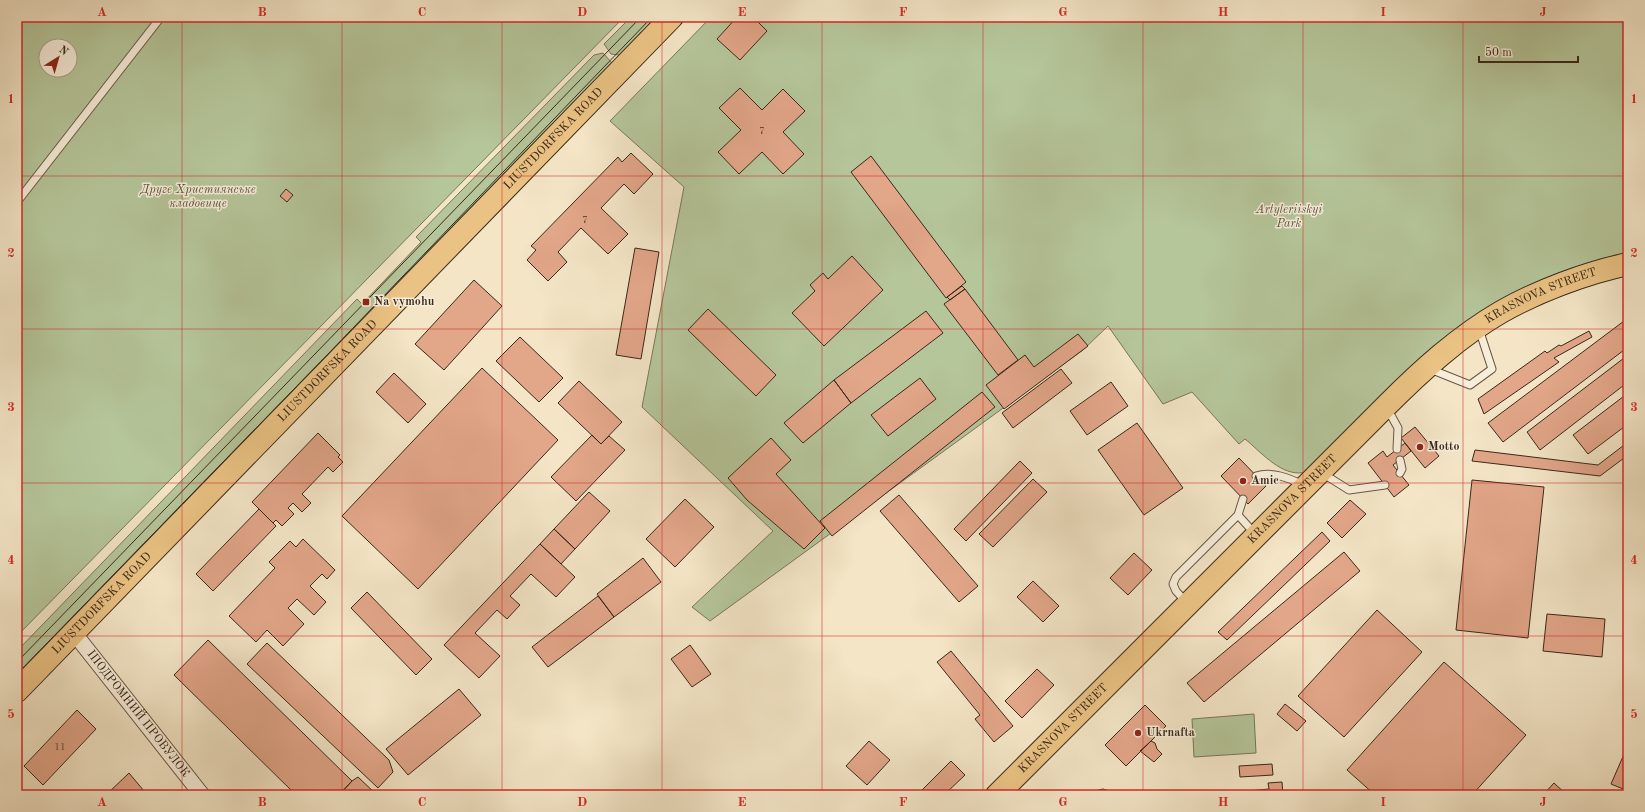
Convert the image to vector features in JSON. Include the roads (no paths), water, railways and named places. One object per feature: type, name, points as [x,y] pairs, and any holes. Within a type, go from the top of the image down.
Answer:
[{"type":"main road","name":"LIUSTDORFSKA ROAD","points":[[17,691],[672,17]]},
{"type":"main road","name":"KRASNOVA STREET","points":[[997,795],[1386,406],[1426,368],[1458,341],[1501,312],[1553,288],[1608,268],[1628,264]]},
{"type":"street","name":"ІПОДРОМНИЙ ПРОВУЛОК","points":[[74,633],[202,795]]},
{"type":"lane","points":[[17,202],[161,17]]},
{"type":"lane","points":[[1426,368],[1470,385],[1492,369],[1478,327]]},
{"type":"lane","points":[[1386,406],[1398,428],[1397,450]]},
{"type":"lane","points":[[1400,460],[1402,469],[1400,474]]},
{"type":"lane","points":[[1256,476],[1268,474],[1289,478],[1312,479],[1349,490],[1385,485]]},
{"type":"lane","points":[[1188,604],[1176,591],[1173,584],[1176,576],[1238,515],[1244,500]]},
{"type":"lane","points":[[1238,515],[1256,535]]},
{"type":"tram line","points":[[17,662],[641,17]]},
{"type":"tram line","points":[[17,674],[329,353],[652,17]]},
{"type":"place","name":"Na vymohu","points":[[366,302]]},
{"type":"place","name":"Motto","points":[[1420,447]]},
{"type":"place","name":"Amic","points":[[1243,481]]},
{"type":"place","name":"Ukrnafta","points":[[1138,733]]},
{"type":"park label","name":"Друге Християнське кладовище","points":[[198,197]]},
{"type":"park label","name":"Artyleriiskyi Park","points":[[1289,217]]}]
